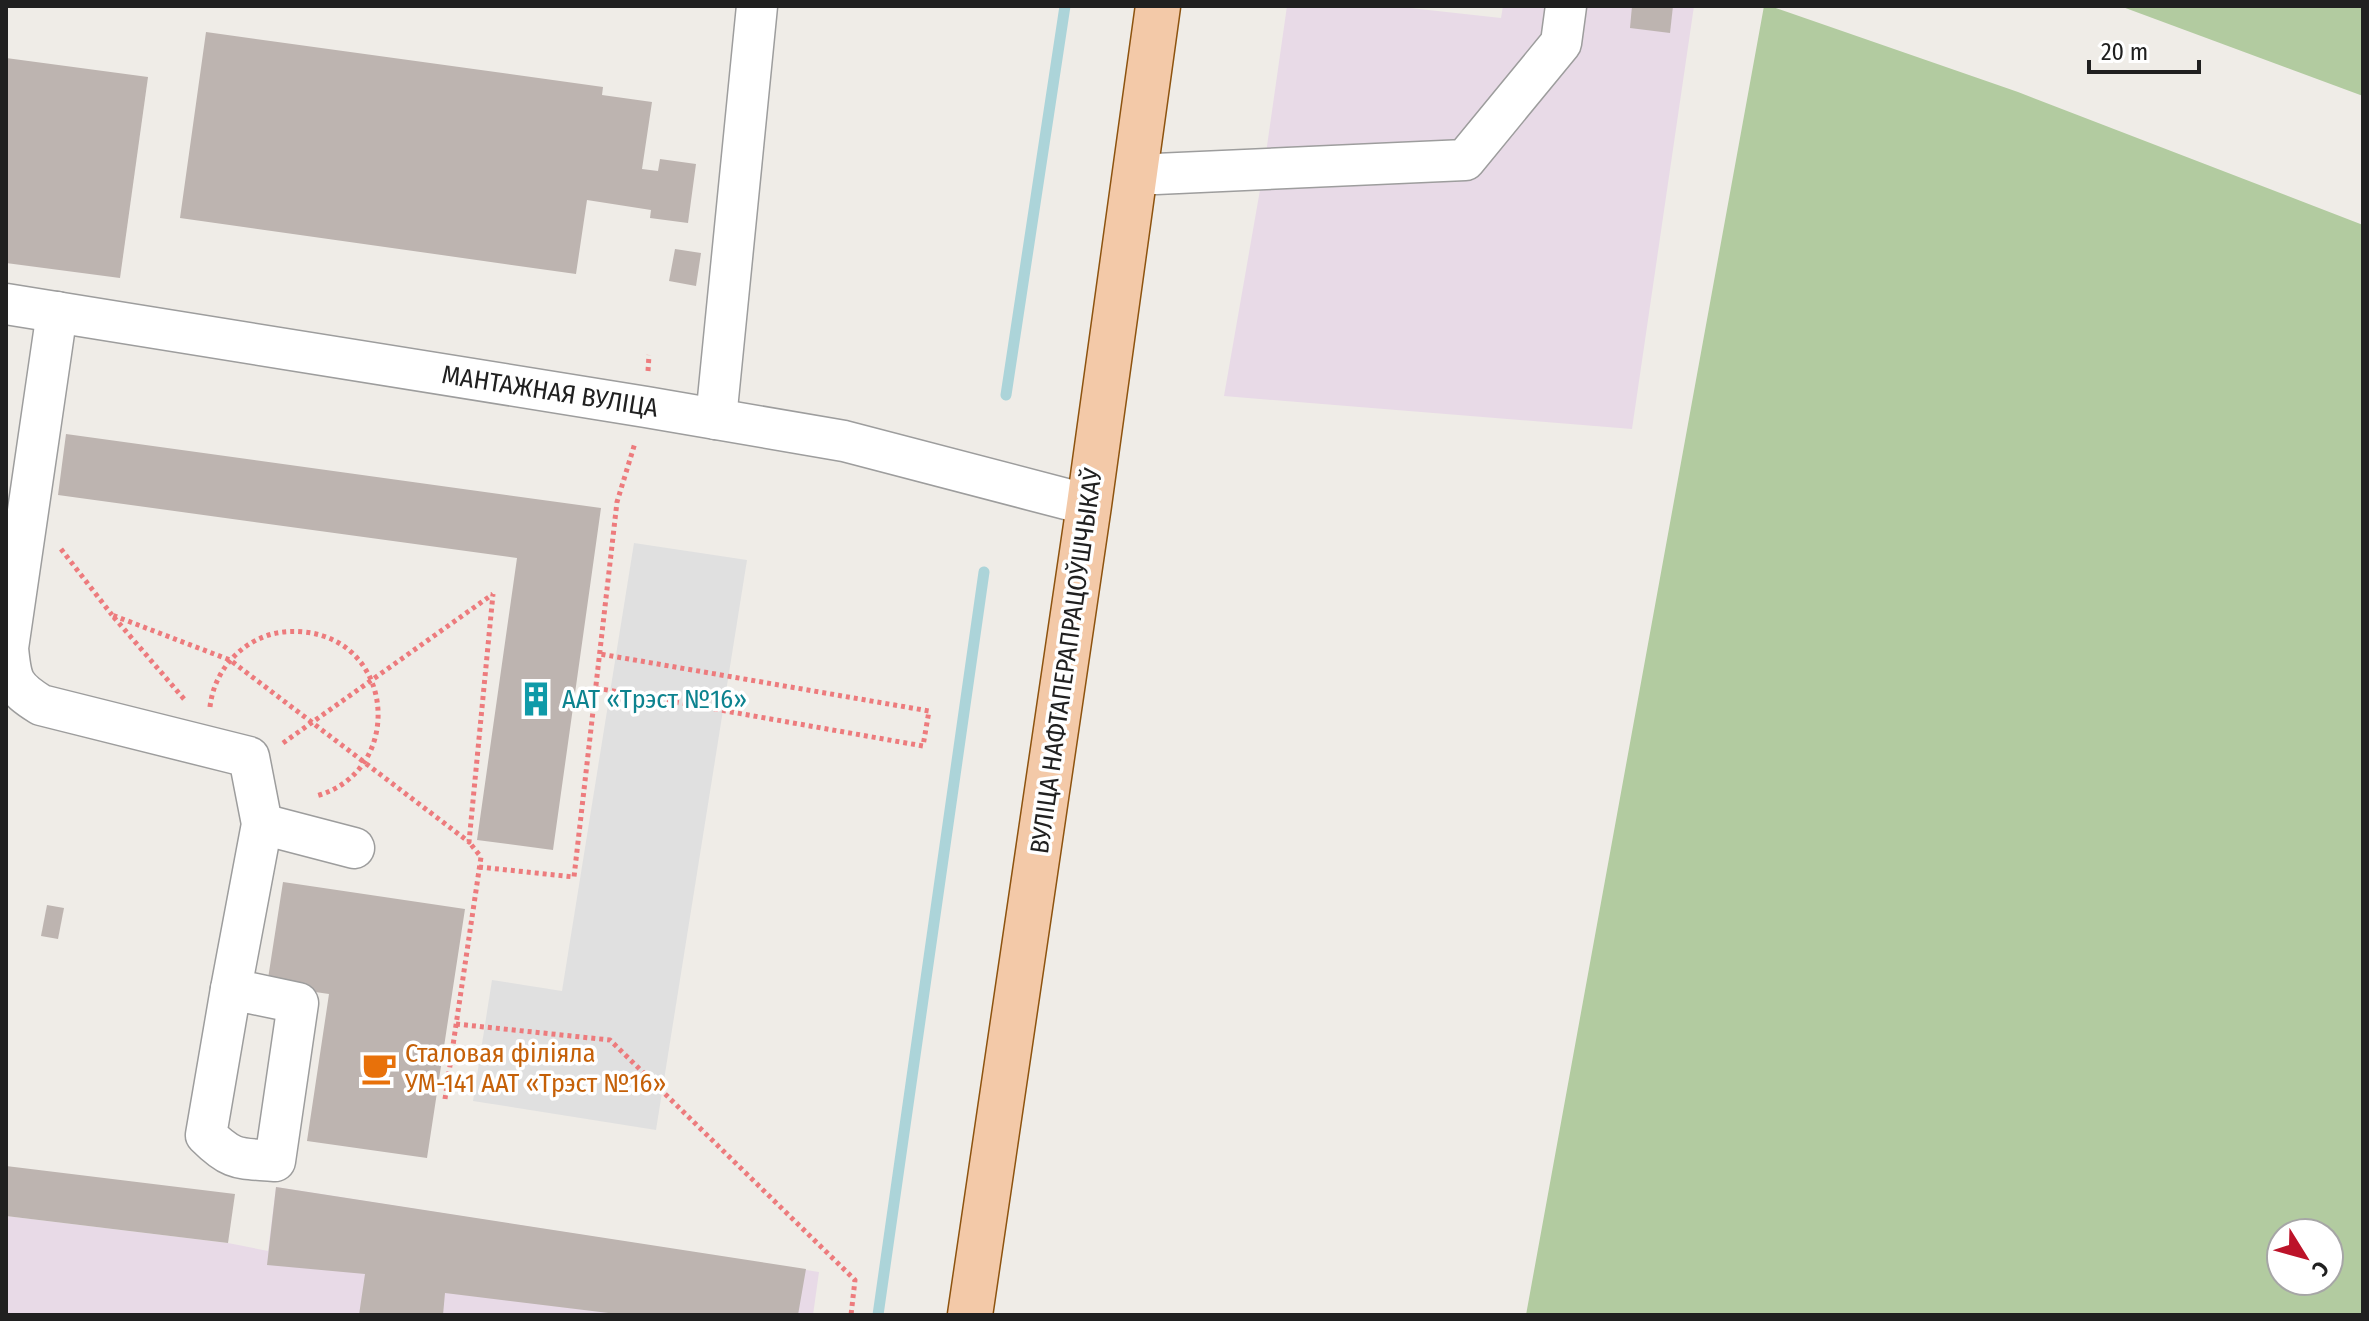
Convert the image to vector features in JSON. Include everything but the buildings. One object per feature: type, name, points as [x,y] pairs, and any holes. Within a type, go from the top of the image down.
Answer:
[{"type":"main road","name":"ВУЛІЦА НАФТАПЕРАПРАЦОЎШЧЫКАЎ","points":[[970,1315],[1089,505],[1158,6]]},
{"type":"street","points":[[716,419],[757,6]]},
{"type":"street","points":[[1135,173],[1465,160],[1561,43],[1566,6]]},
{"type":"street","name":"МАНТАЖНАЯ ВУЛІЦА","points":[[6,304],[844,441],[1089,505]]},
{"type":"street","points":[[57,312],[8,648],[10,676],[25,695],[41,705],[249,757],[262,824],[231,989]]},
{"type":"street","points":[[262,824],[354,848]]},
{"type":"path","points":[[479,867],[574,877],[617,502],[646,407],[649,355]]},
{"type":"path","points":[[28,507],[112,615],[190,706]]},
{"type":"path","points":[[281,756],[283,743],[493,594],[469,842]]},
{"type":"path","points":[[112,615],[230,660],[469,842],[481,857],[445,1099]]},
{"type":"path","points":[[209,721],[211,695],[222,670],[239,650],[262,636],[288,630],[318,633],[344,646],[365,667],[371,680],[377,694],[379,723],[371,751],[355,775],[330,793],[302,800]]},
{"type":"path","points":[[596,688],[923,746],[929,711],[600,654]]},
{"type":"path","points":[[270,740],[283,743]]},
{"type":"path","points":[[456,1024],[610,1040],[855,1280],[851,1315]]},
{"type":"shaded area","points":[[1287,6],[1392,6],[1501,18],[1503,6],[1694,6],[1632,429],[1224,396],[1264,167]]},
{"type":"shaded area","points":[[634,543],[747,560],[656,1130],[473,1101],[492,980],[562,991]]},
{"type":"shaded area","points":[[276,1187],[819,1272],[813,1315],[6,1315],[6,1216],[228,1243],[268,1251]]},
{"type":"green space","points":[[1764,6],[2018,92],[2363,225],[2363,1315],[1526,1315]]},
{"type":"green space","points":[[2120,6],[2363,6],[2363,96]]},
{"type":"waterway","points":[[1006,395],[1065,6]]},
{"type":"waterway","points":[[878,1315],[984,572]]},
{"type":"place","name":"ААТ «Трэст №16»","points":[[536,699]]},
{"type":"place","name":"Сталовая філіяла УМ-141 ААТ «Трэст №16»","points":[[379,1068]]}]
